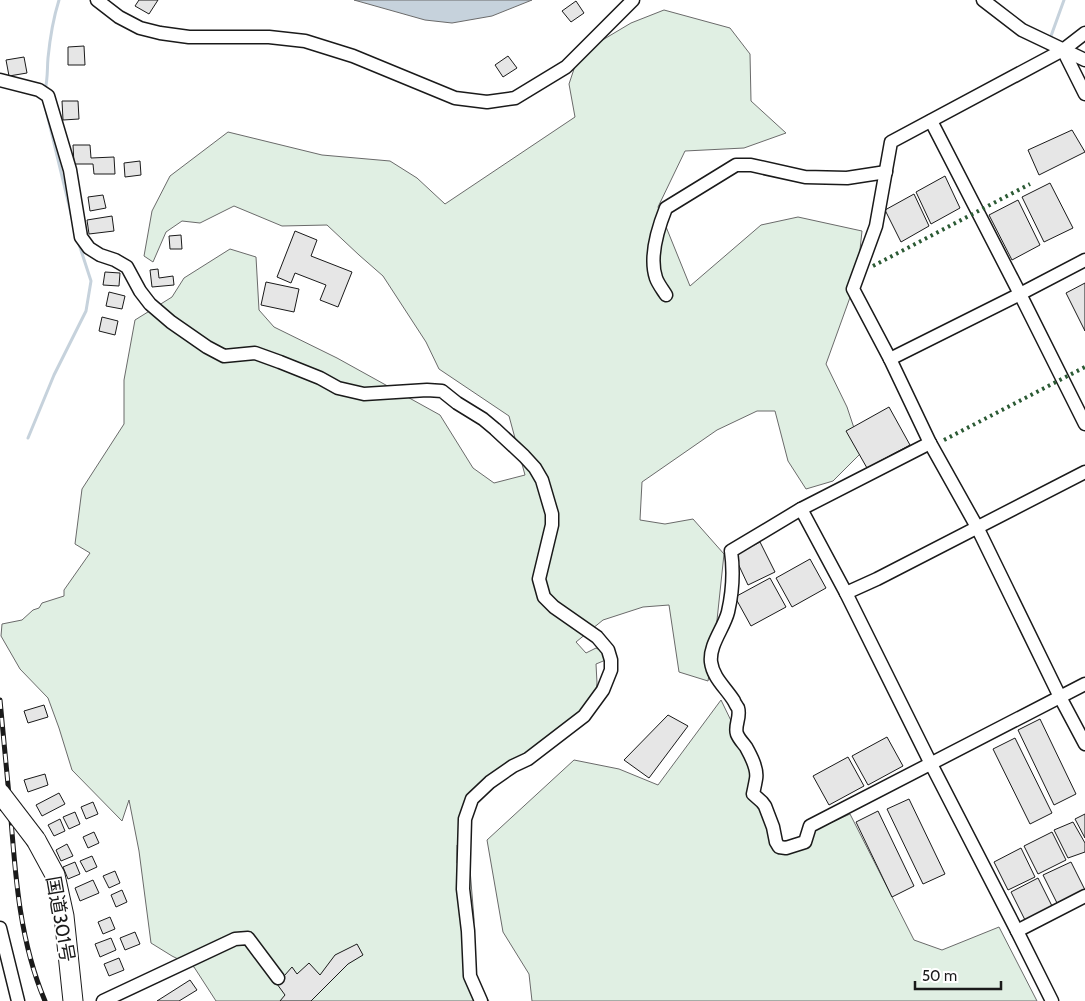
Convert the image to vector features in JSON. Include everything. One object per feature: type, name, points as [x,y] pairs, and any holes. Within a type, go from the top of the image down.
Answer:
[{"type":"highway","name":"国道301号","points":[[0,793],[36,840],[56,876],[64,916],[73,1001]]},
{"type":"street","points":[[97,0],[119,17],[140,28],[189,37],[269,37],[305,41],[353,56],[455,98],[487,102],[515,98],[566,67],[633,0]]},
{"type":"street","points":[[983,0],[1022,30],[1085,60]]},
{"type":"street","points":[[1085,33],[1063,50],[891,142],[876,226],[853,289],[890,359],[930,443],[977,527],[1085,744]]},
{"type":"street","points":[[1063,50],[1085,94]]},
{"type":"street","points":[[0,80],[39,90],[48,96],[70,170],[81,237],[89,248],[126,267],[150,304],[171,322],[207,347],[224,356],[255,353],[320,378],[338,388],[364,394],[427,390],[442,391],[495,429],[535,468],[542,480],[552,514],[552,525],[539,579],[544,597],[597,637],[608,650],[611,670],[604,690],[584,716],[528,759],[513,766],[490,782],[472,799],[465,819],[463,889],[468,931],[470,976],[481,1001]]},
{"type":"street","points":[[931,121],[1085,424]]},
{"type":"street","points":[[666,295],[656,278],[653,256],[666,208],[736,165],[751,166],[805,177],[846,178],[886,172]]},
{"type":"street","points":[[890,359],[1085,260]]},
{"type":"street","points":[[930,443],[801,509],[731,551],[733,586],[728,612],[713,649],[712,669],[738,708],[736,728],[738,736],[756,767],[757,778],[753,794],[765,806],[779,847],[786,848],[805,842],[810,826],[1085,684]]},
{"type":"street","points":[[846,593],[878,579],[1085,472]]},
{"type":"street","points":[[801,509],[846,593],[1052,1001]]},
{"type":"street","points":[[1018,931],[1085,896]]},
{"type":"street","points":[[0,928],[18,1001]]},
{"type":"street","points":[[103,1001],[235,939],[248,938],[278,978]]},
{"type":"green space","points":[[664,10],[730,28],[750,54],[751,101],[786,133],[744,148],[685,151],[658,207],[690,286],[761,225],[798,217],[862,231],[857,278],[826,364],[847,407],[862,452],[833,481],[806,489],[788,461],[775,411],[757,411],[717,430],[642,482],[640,520],[665,524],[693,519],[724,554],[715,639],[708,681],[679,672],[669,605],[643,607],[603,620],[576,642],[586,653],[596,648],[613,657],[596,664],[597,683],[595,698],[575,719],[485,781],[463,839],[457,845],[457,863],[469,857],[474,919],[470,976],[489,1001],[216,1001],[194,967],[151,943],[139,851],[129,800],[122,821],[72,770],[48,698],[20,669],[1,636],[2,624],[22,620],[33,610],[39,608],[42,603],[64,596],[64,590],[90,553],[75,544],[82,489],[124,424],[124,380],[135,320],[172,297],[184,278],[230,249],[256,257],[259,310],[274,327],[337,358],[440,415],[473,468],[494,483],[525,475],[509,416],[439,369],[426,342],[383,276],[327,225],[282,226],[234,206],[200,223],[182,221],[166,232],[153,262],[144,256],[152,211],[170,176],[228,132],[322,155],[390,161],[417,178],[445,204],[575,117],[569,84],[579,54],[631,23]]},
{"type":"green space","points":[[721,700],[751,762],[750,780],[778,854],[807,847],[815,830],[850,814],[914,940],[942,950],[999,927],[1037,1001],[532,1001],[529,974],[503,932],[487,840],[574,760],[619,769],[658,785]]},
{"type":"shaded area","points":[[354,0],[532,0],[492,16],[452,23],[425,20]]},
{"type":"building","points":[[139,0],[158,0],[149,14],[135,6]]},
{"type":"building","points":[[576,1],[584,13],[571,22],[562,11]]},
{"type":"building","points":[[84,46],[85,65],[68,65],[68,47]]},
{"type":"building","points":[[508,56],[517,68],[503,77],[495,65]]},
{"type":"building","points":[[24,57],[27,73],[9,76],[6,60]]},
{"type":"building","points":[[62,101],[78,101],[79,119],[63,120]]},
{"type":"building","points":[[1072,130],[1085,152],[1039,175],[1028,150]]},
{"type":"building","points":[[73,145],[90,145],[91,158],[114,157],[115,174],[94,174],[93,164],[74,164]]},
{"type":"building","points":[[140,161],[141,175],[125,177],[124,163]]},
{"type":"building","points":[[945,176],[960,208],[931,224],[916,192]]},
{"type":"building","points":[[1050,183],[1073,228],[1044,242],[1022,197]]},
{"type":"building","points":[[914,194],[929,226],[901,242],[885,210]]},
{"type":"building","points":[[103,195],[106,208],[90,211],[88,197]]},
{"type":"building","points":[[1018,200],[1040,245],[1012,260],[989,215]]},
{"type":"building","points":[[112,216],[114,231],[89,234],[87,220]]},
{"type":"building","points":[[295,231],[317,240],[311,256],[352,272],[338,307],[320,300],[326,285],[295,273],[291,283],[277,277]]},
{"type":"building","points":[[181,235],[182,249],[170,249],[169,236]]},
{"type":"building","points":[[158,269],[159,278],[173,276],[174,285],[152,287],[150,270]]},
{"type":"building","points":[[105,272],[120,273],[119,286],[103,285]]},
{"type":"building","points":[[266,282],[299,289],[294,312],[261,305]]},
{"type":"building","points":[[1085,283],[1085,331],[1066,293]]},
{"type":"building","points":[[109,292],[125,296],[122,309],[106,306]]},
{"type":"building","points":[[102,317],[118,321],[115,335],[99,331]]},
{"type":"building","points":[[889,407],[910,445],[867,468],[846,431]]},
{"type":"building","points":[[760,542],[775,572],[748,585],[734,555]]},
{"type":"building","points":[[810,559],[826,588],[792,607],[776,578]]},
{"type":"building","points":[[770,578],[786,607],[751,626],[735,597]]},
{"type":"building","points":[[44,705],[48,717],[28,723],[24,711]]},
{"type":"building","points":[[668,715],[688,726],[649,778],[624,760]]},
{"type":"building","points":[[1040,719],[1076,794],[1054,805],[1018,730]]},
{"type":"building","points":[[887,737],[903,766],[868,785],[852,756]]},
{"type":"building","points":[[1015,738],[1052,813],[1030,824],[993,749]]},
{"type":"building","points":[[848,757],[864,786],[829,805],[813,776]]},
{"type":"building","points":[[45,774],[48,785],[28,792],[24,780]]},
{"type":"building","points":[[59,793],[65,804],[42,816],[36,805]]},
{"type":"building","points":[[909,799],[945,874],[923,884],[887,809]]},
{"type":"building","points":[[93,802],[98,814],[86,819],[81,807]]},
{"type":"building","points":[[878,811],[914,886],[892,897],[856,822]]},
{"type":"building","points":[[75,812],[80,824],[69,829],[63,817]]},
{"type":"building","points":[[1085,814],[1085,838],[1075,819]]},
{"type":"building","points":[[60,819],[65,831],[54,836],[48,825]]},
{"type":"building","points":[[1073,822],[1085,843],[1085,852],[1068,858],[1054,830]]},
{"type":"building","points":[[94,832],[99,843],[88,848],[83,837]]},
{"type":"building","points":[[1052,832],[1066,860],[1038,874],[1024,846]]},
{"type":"building","points":[[67,844],[73,856],[61,861],[56,850]]},
{"type":"building","points":[[1021,848],[1035,877],[1008,890],[994,862]]},
{"type":"building","points":[[92,856],[97,867],[86,872],[80,861]]},
{"type":"building","points":[[75,862],[80,874],[68,879],[63,867]]},
{"type":"building","points":[[1071,862],[1085,890],[1057,903],[1043,875]]},
{"type":"building","points":[[115,871],[120,883],[109,888],[103,876]]},
{"type":"building","points":[[1038,878],[1052,906],[1025,920],[1011,892]]},
{"type":"building","points":[[93,880],[99,893],[80,901],[75,888]]},
{"type":"building","points":[[122,890],[127,902],[116,907],[111,895]]},
{"type":"building","points":[[110,917],[115,929],[103,934],[98,922]]},
{"type":"building","points":[[135,932],[140,944],[125,950],[120,938]]},
{"type":"building","points":[[111,938],[116,950],[100,957],[95,944]]},
{"type":"building","points":[[357,944],[363,955],[348,964],[311,1001],[280,1001],[285,995],[277,984],[292,967],[297,974],[309,963],[320,975],[335,955]]},
{"type":"building","points":[[119,958],[124,970],[109,976],[104,964]]},
{"type":"building","points":[[190,980],[197,990],[179,1001],[157,1001]]},
{"type":"waterway","points":[[45,90],[51,36],[59,0]]},
{"type":"waterway","points":[[1051,36],[1064,0]]},
{"type":"waterway","points":[[46,110],[72,218]]},
{"type":"waterway","points":[[28,438],[54,375],[86,311],[91,281],[78,241]]},
{"type":"railway","points":[[0,700],[20,905],[29,954],[45,1001]]},
{"type":"hedge","points":[[873,266],[1030,184]]},
{"type":"hedge","points":[[944,440],[1085,367]]}]
